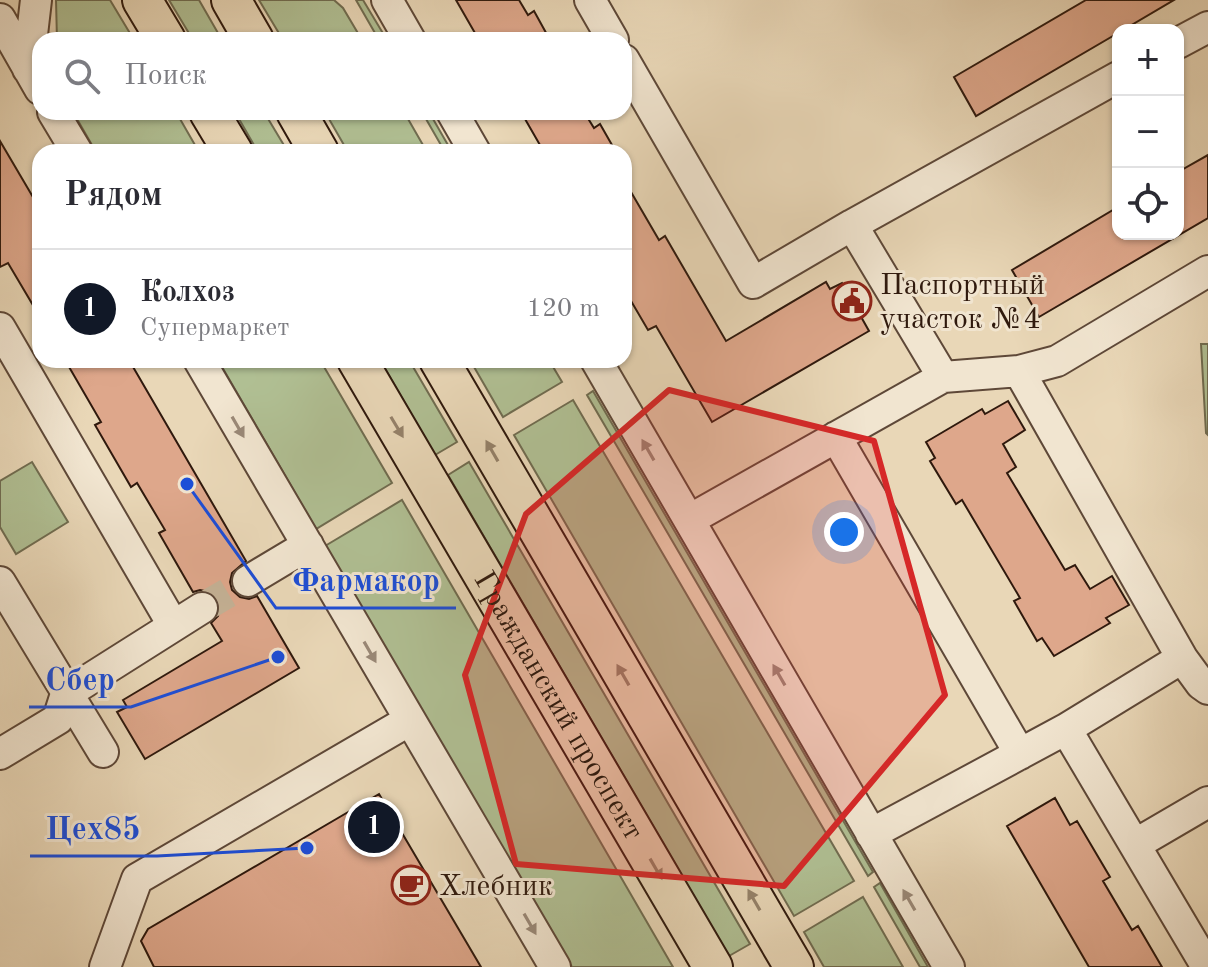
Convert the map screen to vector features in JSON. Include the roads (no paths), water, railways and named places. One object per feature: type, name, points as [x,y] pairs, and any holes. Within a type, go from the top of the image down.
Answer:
[{"type":"main road","points":[[142,0],[161,32]]},
{"type":"main road","points":[[231,0],[249,32]]},
{"type":"main road","points":[[214,120],[228,144]]},
{"type":"main road","points":[[301,120],[314,144]]},
{"type":"main road","name":"Гражданский проспект","points":[[362,368],[713,967]]},
{"type":"main road","points":[[444,368],[794,967]]},
{"type":"street","points":[[35,32],[36,0]]},
{"type":"street","points":[[387,0],[405,32]]},
{"type":"street","points":[[590,0],[608,32]]},
{"type":"street","points":[[0,19],[32,75]]},
{"type":"street","points":[[1184,40],[1208,27]]},
{"type":"street","points":[[632,74],[753,283],[1112,80]]},
{"type":"street","points":[[58,120],[72,144]]},
{"type":"street","points":[[457,120],[470,144]]},
{"type":"street","points":[[852,225],[943,377]]},
{"type":"street","points":[[689,520],[943,377],[1019,371],[1057,361],[1208,271]]},
{"type":"street","points":[[0,328],[173,625]]},
{"type":"street","points":[[204,368],[555,967]]},
{"type":"street","points":[[601,368],[949,967]]},
{"type":"street","points":[[1019,371],[1182,658],[1208,689]]},
{"type":"street","points":[[836,437],[1020,754]]},
{"type":"street","points":[[248,581],[308,545]]},
{"type":"street","points":[[0,582],[103,752]]},
{"type":"street","points":[[0,754],[58,719],[66,694],[202,608]]},
{"type":"street","points":[[871,834],[1066,729],[1182,658]]},
{"type":"street","points":[[105,967],[137,879],[410,720]]},
{"type":"street","points":[[1066,729],[1207,967]]},
{"type":"street","points":[[1136,844],[1208,802]]},
{"type":"tunnel","points":[[202,608],[248,581]]},
{"type":"place","name":"Паспортный участок №4","points":[[852,301]]},
{"type":"place","name":"Фармакор","points":[[187,484]]},
{"type":"place","name":"Сбер","points":[[278,657]]},
{"type":"place","name":"Колхоз","points":[[374,827]]},
{"type":"place","name":"Цех85","points":[[307,848]]},
{"type":"place","name":"Хлебник","points":[[411,885]]}]
